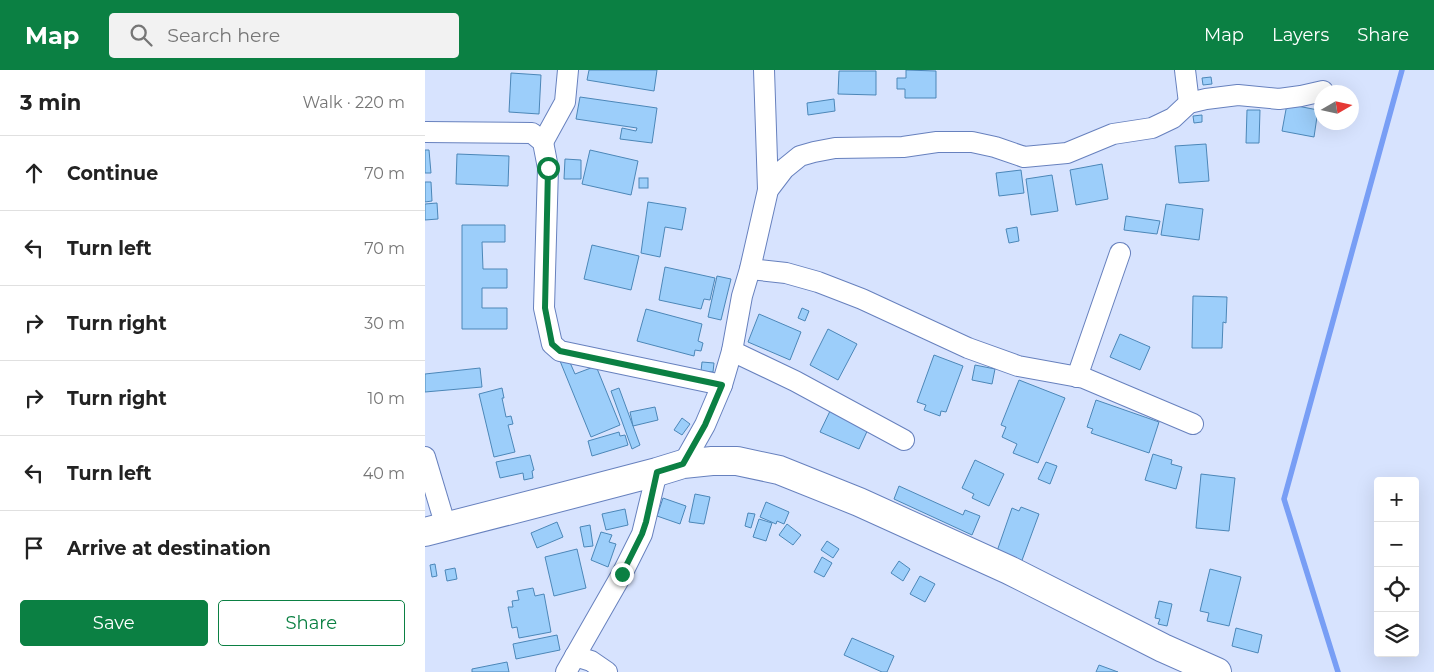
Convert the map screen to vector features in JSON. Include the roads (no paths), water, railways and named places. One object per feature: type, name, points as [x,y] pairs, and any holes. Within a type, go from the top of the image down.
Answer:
[{"type":"main road","points":[[435,530],[683,464],[712,461],[737,462],[779,470],[859,502],[1009,570],[1163,648],[1217,672]]},
{"type":"street","points":[[568,70],[565,102],[543,142],[548,168],[545,308],[552,344],[560,351],[722,385]]},
{"type":"street","points":[[683,464],[705,425],[722,385],[732,351],[742,296],[768,190],[764,70]]},
{"type":"street","points":[[1185,70],[1189,103]]},
{"type":"street","points":[[768,190],[784,169],[800,156],[814,152],[844,147],[903,147],[937,142],[972,142],[995,147],[1024,157],[1067,154],[1113,134],[1151,128],[1173,118],[1189,103],[1238,95],[1286,98],[1314,92]]},
{"type":"street","points":[[425,132],[531,133],[543,142]]},
{"type":"street","points":[[1077,377],[1120,253]]},
{"type":"street","points":[[750,269],[786,273],[818,282],[862,299],[968,348],[1018,366],[1084,378],[1193,424]]},
{"type":"street","points":[[732,351],[795,381],[904,440]]},
{"type":"street","points":[[425,457],[435,530]]},
{"type":"street","points":[[571,664],[622,574],[642,534],[657,472]]},
{"type":"street","points":[[571,664],[591,661],[607,672]]},
{"type":"waterway","points":[[1338,672],[1284,499],[1402,70]]}]
